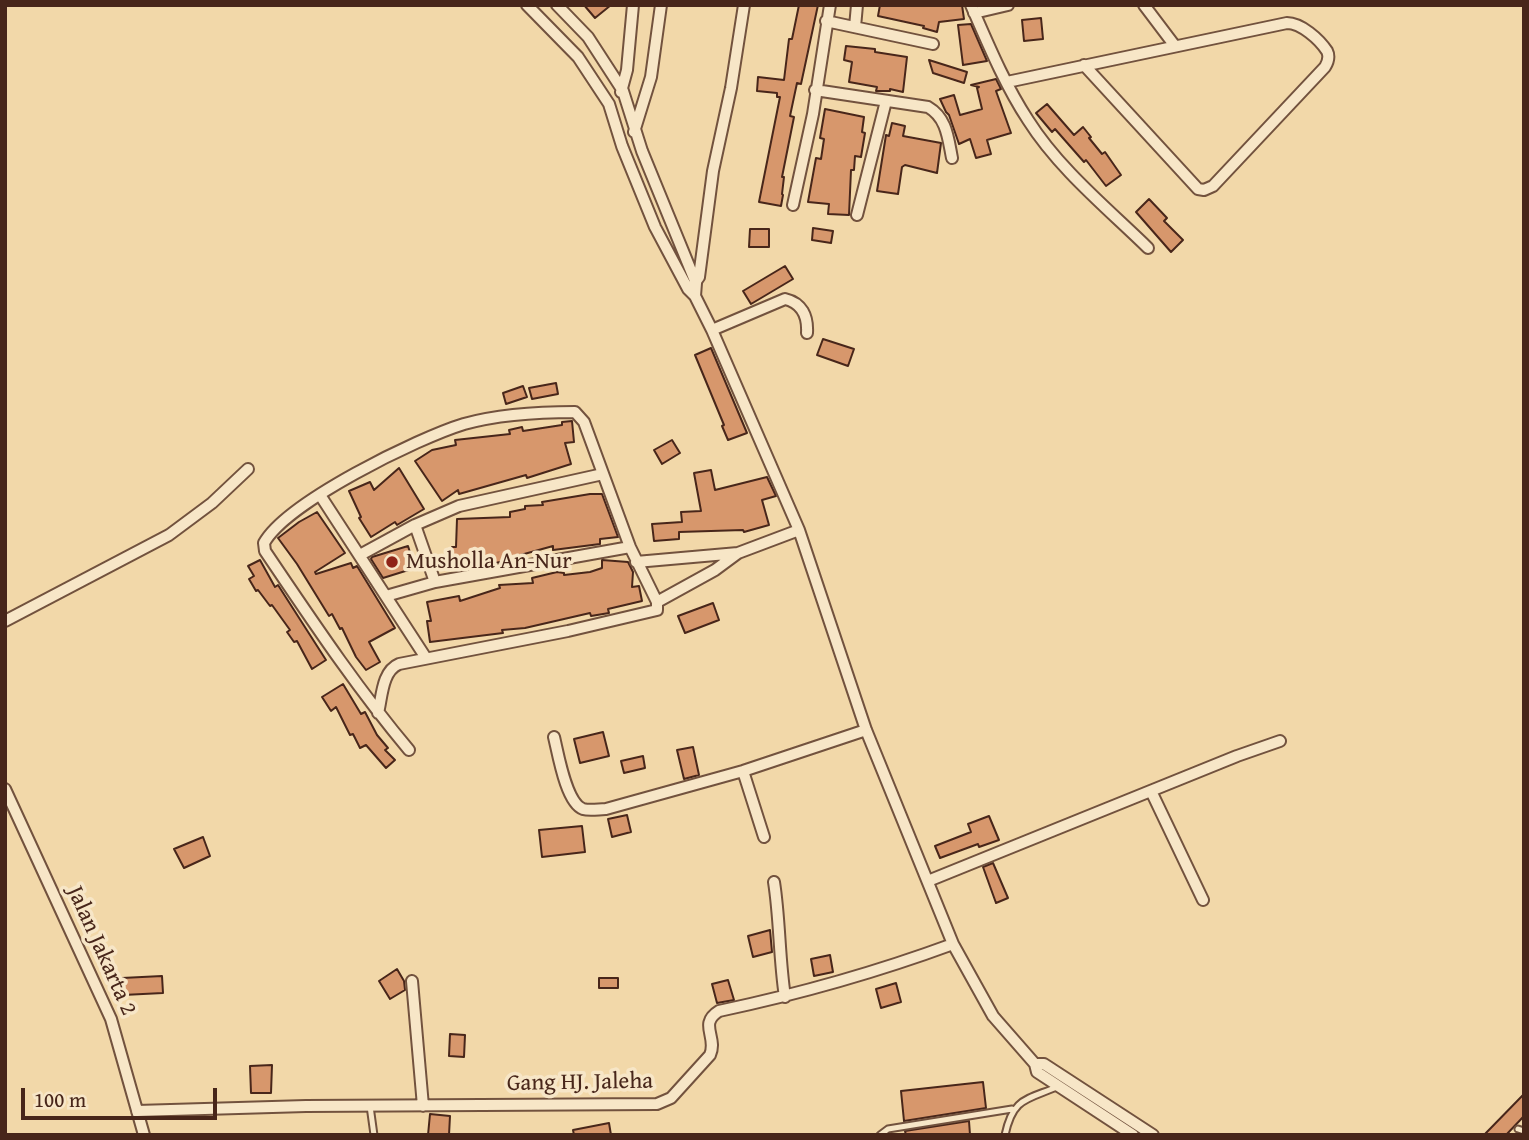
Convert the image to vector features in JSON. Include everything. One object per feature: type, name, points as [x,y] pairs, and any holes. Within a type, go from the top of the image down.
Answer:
[{"type":"street","points":[[527,5],[578,57],[609,104],[622,146],[655,227],[693,289]]},
{"type":"street","points":[[556,5],[588,37],[623,91],[693,289],[799,530],[866,730],[953,944],[993,1016],[1035,1063],[1044,1064],[1062,1082],[1133,1135]]},
{"type":"street","points":[[609,104],[623,91],[634,5]]},
{"type":"street","points":[[622,146],[635,131],[650,77],[661,5]]},
{"type":"street","points":[[693,289],[706,231],[713,172],[729,100],[744,5]]},
{"type":"street","points":[[793,205],[813,114],[830,5]]},
{"type":"street","points":[[855,27],[857,5]]},
{"type":"street","points":[[1008,5],[973,9],[1028,120],[1056,156],[1149,248]]},
{"type":"street","points":[[1144,5],[1175,46]]},
{"type":"street","points":[[826,21],[933,44]]},
{"type":"street","points":[[1007,82],[1084,65],[1287,23],[1296,23],[1327,52],[1329,60],[1213,186],[1204,190],[1198,189],[1084,65]]},
{"type":"street","points":[[815,90],[928,107],[935,111],[946,127],[952,158]]},
{"type":"street","points":[[857,215],[886,101]]},
{"type":"street","points":[[712,330],[785,299],[793,301],[803,311],[807,333]]},
{"type":"street","points":[[378,713],[391,667],[657,610],[657,602],[636,562],[580,416],[575,412],[536,412],[466,424],[440,433],[374,463],[320,495],[278,527],[264,543],[265,551],[378,713],[409,750]]},
{"type":"street","points":[[5,621],[169,535],[212,503],[248,469]]},
{"type":"street","points":[[360,555],[415,525],[459,506],[603,474]]},
{"type":"street","points":[[320,495],[426,658]]},
{"type":"street","points":[[415,525],[435,582]]},
{"type":"street","points":[[636,562],[738,553],[799,530]]},
{"type":"street","points":[[386,596],[435,582],[630,547]]},
{"type":"street","points":[[657,602],[715,570],[738,553]]},
{"type":"street","points":[[554,737],[570,795],[583,808],[606,809],[743,771],[866,730]]},
{"type":"street","points":[[928,881],[1150,790],[1280,741]]},
{"type":"street","points":[[743,771],[764,837]]},
{"type":"street","name":"Jalan Jakarta 2","points":[[5,789],[104,1003],[144,1135]]},
{"type":"street","points":[[1150,790],[1203,900]]},
{"type":"street","points":[[774,882],[785,997]]},
{"type":"street","name":"Gang HJ. Jaleha","points":[[137,1111],[664,1102],[710,1055],[713,1049],[708,1021],[719,1011],[785,997],[897,965],[953,944]]},
{"type":"street","points":[[412,981],[423,1106]]},
{"type":"street","points":[[1062,1082],[1153,1135]]},
{"type":"lane","points":[[880,1135],[888,1129],[1012,1109],[1022,1101],[1062,1082]]},
{"type":"lane","points":[[370,1106],[374,1135]]},
{"type":"lane","points":[[1005,1135],[1012,1109]]},
{"type":"building","points":[[584,5],[611,5],[595,18]]},
{"type":"building","points":[[799,5],[818,5],[801,84],[797,83],[790,116],[794,117],[782,177],[781,206],[759,202],[780,97],[777,97],[777,93],[757,91],[758,77],[784,80],[789,39],[792,39]]},
{"type":"building","points":[[880,5],[962,5],[964,19],[939,22],[937,32],[923,28],[924,26],[878,16]]},
{"type":"building","points":[[1041,18],[1043,39],[1024,41],[1022,20]]},
{"type":"building","points":[[971,24],[987,61],[963,65],[958,25]]},
{"type":"building","points":[[846,46],[875,49],[875,52],[907,57],[903,92],[890,89],[876,91],[877,87],[849,82],[852,62],[844,60]]},
{"type":"building","points":[[929,60],[967,72],[964,83],[933,73]]},
{"type":"building","points":[[996,79],[1001,89],[996,91],[1011,133],[987,140],[991,154],[976,158],[970,139],[959,144],[940,99],[954,95],[960,115],[982,109],[977,88],[979,87],[971,85]]},
{"type":"building","points":[[1047,104],[1074,135],[1083,127],[1091,137],[1089,138],[1102,154],[1105,152],[1121,175],[1106,186],[1086,160],[1084,162],[1055,129],[1052,132],[1036,113]]},
{"type":"building","points":[[825,109],[864,117],[862,132],[865,133],[861,157],[855,156],[854,170],[851,170],[849,215],[828,214],[829,204],[808,202],[816,158],[821,159],[824,139],[820,138]]},
{"type":"building","points":[[892,123],[905,126],[903,136],[941,143],[937,173],[905,165],[902,167],[898,194],[877,191],[886,135],[889,136]]},
{"type":"building","points":[[1149,199],[1167,218],[1164,221],[1183,240],[1171,252],[1136,212]]},
{"type":"building","points":[[813,228],[833,231],[831,243],[812,240]]},
{"type":"building","points":[[750,229],[769,229],[769,247],[749,247]]},
{"type":"building","points":[[785,266],[793,279],[751,304],[743,291]]},
{"type":"building","points":[[823,339],[854,349],[848,366],[817,355]]},
{"type":"building","points":[[711,348],[747,433],[728,440],[695,355]]},
{"type":"building","points":[[556,383],[558,394],[532,399],[529,388]]},
{"type":"building","points":[[523,386],[527,397],[506,404],[503,393]]},
{"type":"building","points":[[572,421],[574,442],[565,443],[571,464],[527,478],[526,475],[459,494],[458,490],[442,501],[415,461],[432,450],[456,445],[455,440],[510,434],[509,430],[522,427],[523,431]]},
{"type":"building","points":[[672,440],[680,453],[662,464],[654,450]]},
{"type":"building","points":[[399,468],[424,509],[371,537],[359,518],[361,517],[349,491],[370,482],[374,490]]},
{"type":"building","points":[[711,470],[715,490],[767,477],[776,496],[762,500],[769,525],[744,532],[679,532],[679,539],[654,541],[652,524],[682,522],[681,512],[701,511],[694,473]]},
{"type":"building","points":[[602,494],[618,537],[600,539],[600,544],[553,550],[553,546],[517,556],[517,559],[452,568],[452,547],[456,547],[457,519],[510,517],[510,512],[525,509],[525,506],[543,505],[542,502]]},
{"type":"building","points":[[317,512],[345,553],[315,572],[316,574],[351,563],[353,568],[357,566],[395,628],[369,642],[380,662],[366,670],[356,657],[342,628],[340,629],[332,614],[329,616],[278,538]]},
{"type":"building","points":[[408,546],[415,568],[383,578],[372,557]]},
{"type":"building","points":[[260,560],[275,587],[278,585],[326,660],[312,669],[297,641],[294,642],[287,632],[290,630],[249,579],[254,576],[248,566]]},
{"type":"building","points":[[602,560],[628,562],[633,572],[632,587],[639,586],[642,601],[608,609],[609,613],[591,616],[590,613],[525,628],[502,630],[503,633],[430,642],[427,621],[431,621],[427,602],[459,596],[460,601],[500,588],[499,585],[533,583],[532,578],[557,572],[564,575],[590,572],[602,568]]},
{"type":"building","points":[[713,603],[719,620],[685,633],[678,616]]},
{"type":"building","points":[[343,684],[361,714],[365,712],[377,735],[388,748],[385,750],[395,760],[386,768],[366,745],[360,748],[336,707],[331,711],[322,697]]},
{"type":"building","points":[[603,732],[609,756],[580,763],[574,739]]},
{"type":"building","points":[[693,747],[699,775],[684,779],[677,750]]},
{"type":"building","points":[[643,756],[645,768],[624,773],[621,761]]},
{"type":"building","points":[[627,815],[631,832],[612,837],[608,819]]},
{"type":"building","points":[[989,816],[999,840],[979,847],[978,844],[940,858],[935,846],[971,832],[968,824]]},
{"type":"building","points":[[582,826],[585,852],[542,857],[539,830]]},
{"type":"building","points":[[203,837],[210,856],[184,868],[174,849]]},
{"type":"building","points":[[993,863],[1008,898],[996,903],[983,867]]},
{"type":"building","points":[[770,930],[772,952],[753,957],[748,936]]},
{"type":"building","points":[[830,955],[833,972],[814,976],[811,959]]},
{"type":"building","points":[[397,969],[404,981],[405,990],[390,999],[379,981]]},
{"type":"building","points":[[162,976],[163,993],[123,995],[122,978]]},
{"type":"building","points":[[599,978],[618,978],[618,988],[599,988]]},
{"type":"building","points":[[728,980],[734,1000],[717,1003],[712,984]]},
{"type":"building","points":[[896,983],[901,1002],[881,1008],[876,989]]},
{"type":"building","points":[[450,1034],[465,1035],[464,1057],[449,1056]]},
{"type":"building","points":[[272,1065],[271,1093],[251,1093],[250,1066]]},
{"type":"building","points":[[983,1082],[986,1108],[904,1121],[901,1091]]},
{"type":"building","points":[[1524,1094],[1524,1116],[1506,1135],[1484,1135]]},
{"type":"building","points":[[430,1114],[450,1116],[449,1135],[428,1135]]},
{"type":"building","points":[[969,1121],[970,1135],[906,1135],[905,1131]]},
{"type":"building","points":[[609,1123],[611,1135],[574,1135],[573,1130]]},
{"type":"place","name":"Musholla An-Nur","points":[[392,562]]}]
